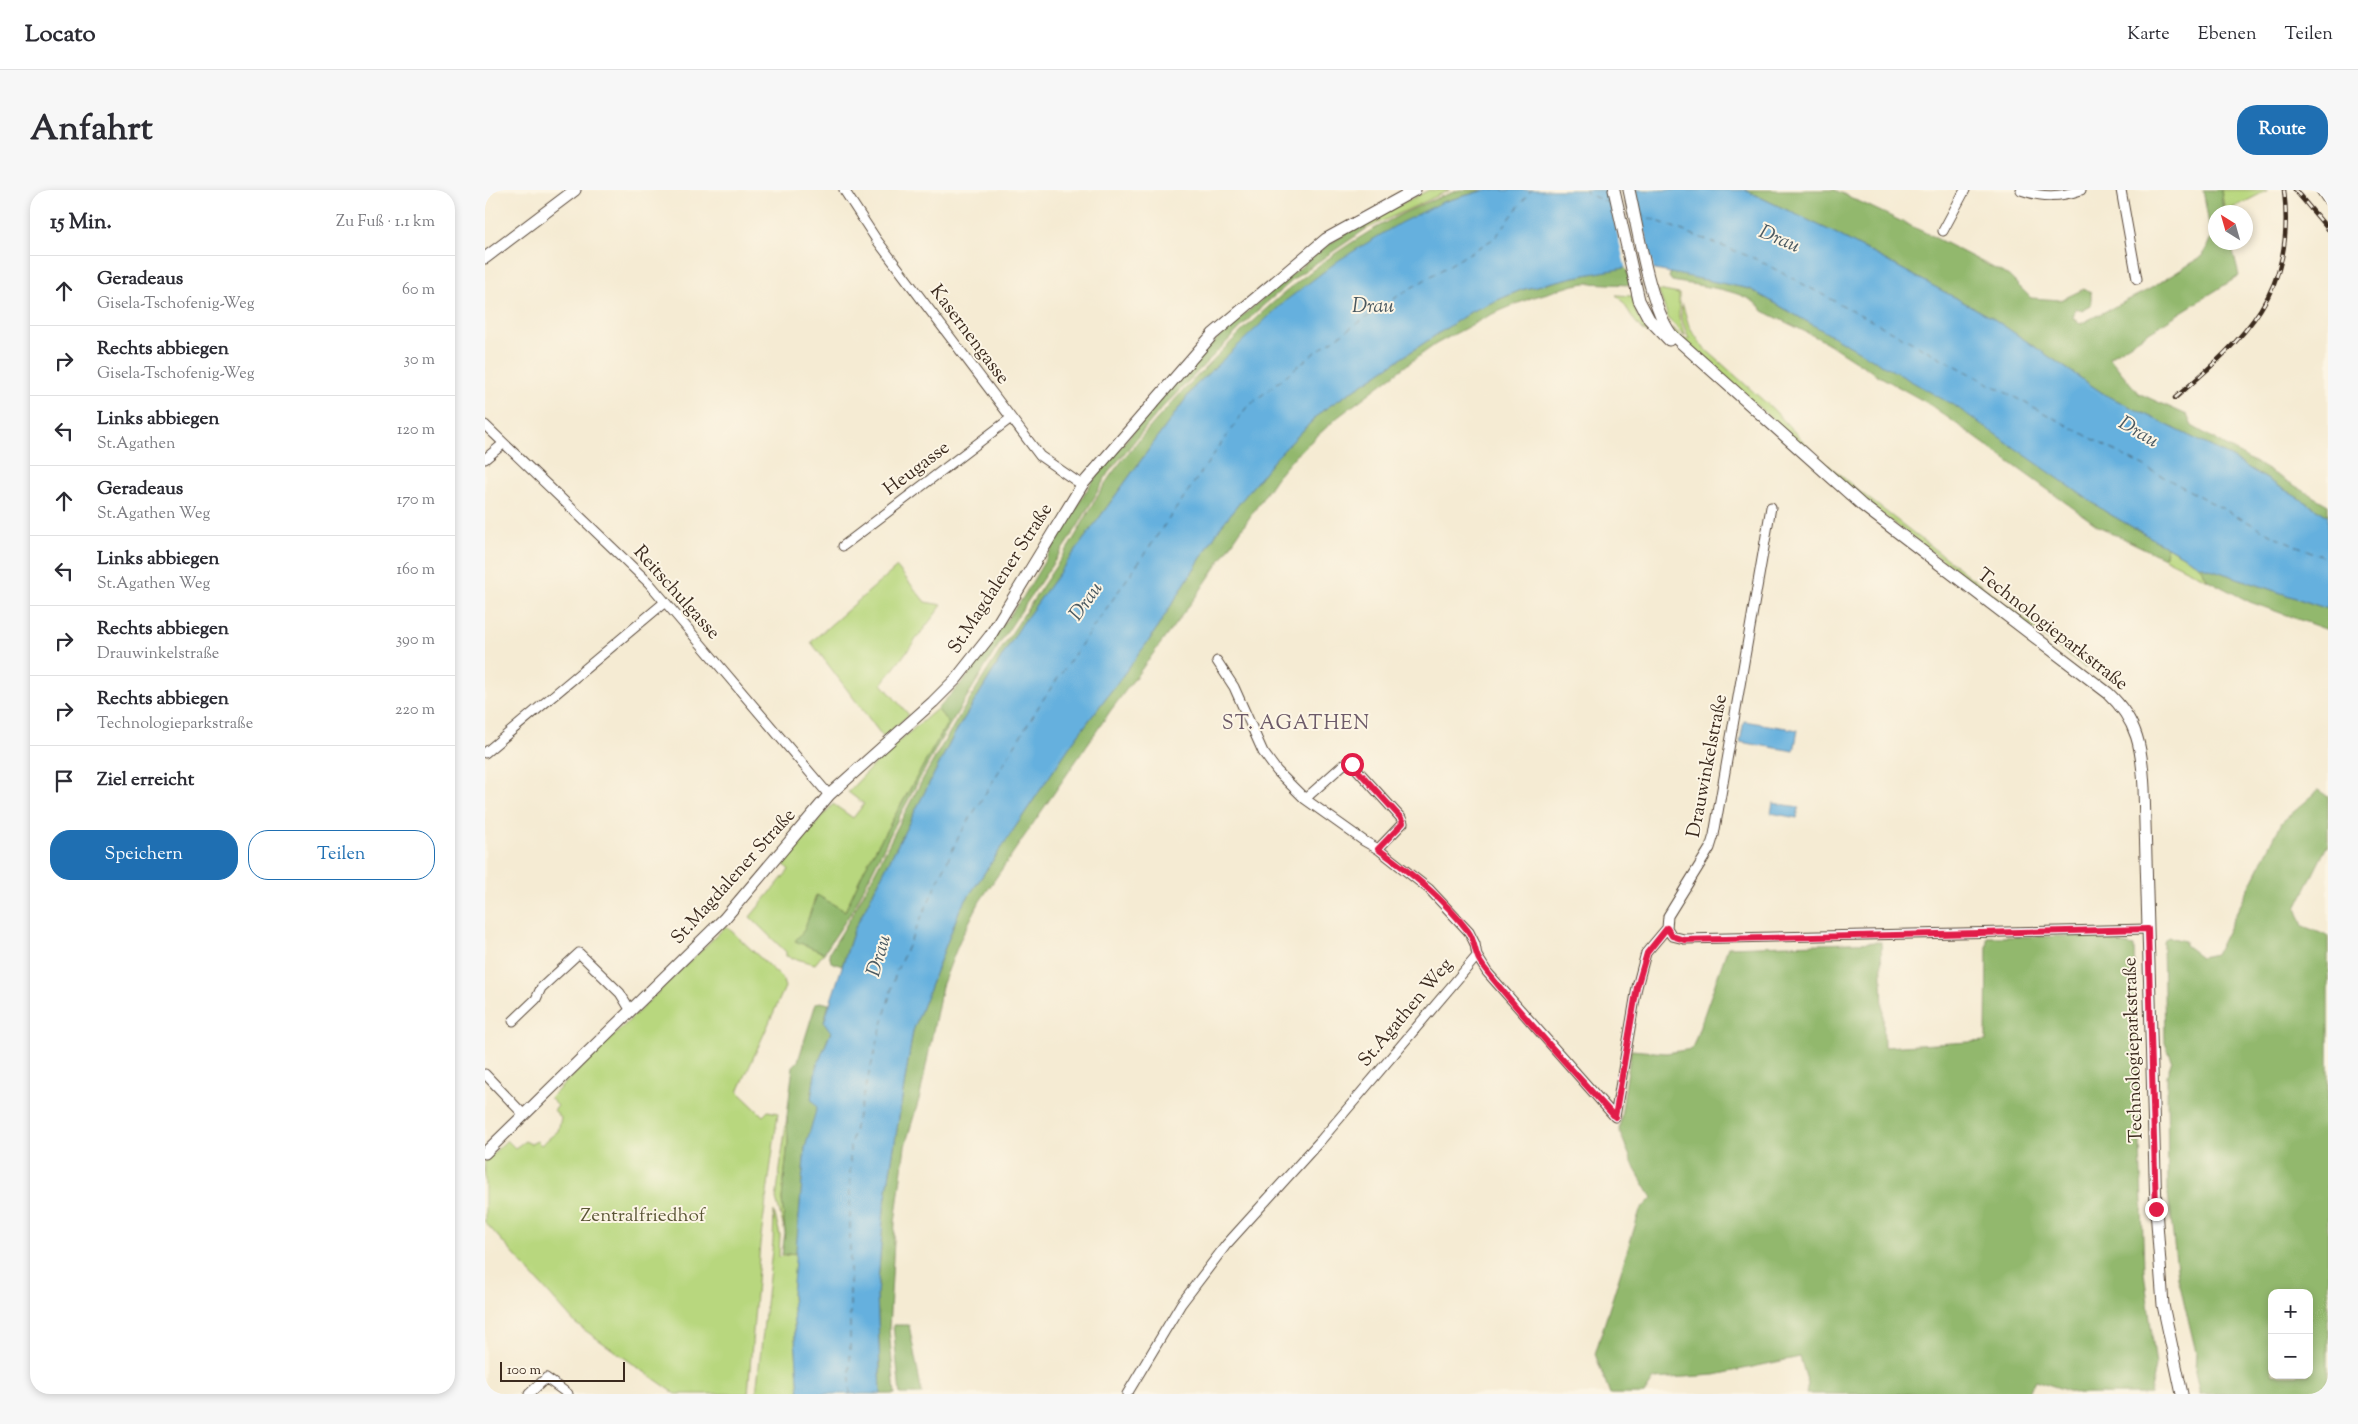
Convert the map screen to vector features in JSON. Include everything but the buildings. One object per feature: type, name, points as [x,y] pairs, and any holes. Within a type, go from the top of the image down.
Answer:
[{"type":"street","points":[[485,258],[575,190]]},
{"type":"street","name":"Kasernengasse","points":[[844,190],[876,239],[1043,460],[1082,485]]},
{"type":"street","name":"St.Magdalener Straße","points":[[485,1153],[724,919],[829,795],[956,679],[990,636],[1082,485],[1213,334],[1326,239],[1415,190]]},
{"type":"street","name":"Technologieparkstraße","points":[[1614,190],[1639,300],[1645,314],[1660,332],[1704,365]]},
{"type":"street","name":"Technologieparkstraße","points":[[1629,190],[1654,297],[1663,321],[1671,334],[1863,505],[2092,680],[2119,703],[2134,728],[2143,763],[2156,1209],[2163,1305],[2182,1394]]},
{"type":"street","points":[[1943,231],[1965,190]]},
{"type":"street","points":[[2021,190],[2031,194],[2060,197],[2081,190]]},
{"type":"street","points":[[2121,190],[2137,279]]},
{"type":"street","points":[[2322,190],[2328,199]]},
{"type":"street","name":"Heugasse","points":[[843,546],[1011,418]]},
{"type":"street","name":"Reitschulgasse","points":[[485,425],[639,574],[829,795]]},
{"type":"street","points":[[485,459],[503,444]]},
{"type":"street","name":"Drauwinkelstraße","points":[[1667,928],[1668,916],[1709,848],[1714,835],[1771,506]]},
{"type":"street","points":[[485,752],[665,602]]},
{"type":"street","points":[[1217,661],[1234,687],[1263,752],[1277,771],[1305,799],[1407,870],[1447,906],[1469,932],[1475,944],[1477,956]]},
{"type":"street","points":[[1305,799],[1345,764],[1352,764],[1401,818],[1403,823],[1378,849]]},
{"type":"street","points":[[1667,928],[1672,936],[1684,940],[2148,929]]},
{"type":"street","name":"St.Agathen Weg","points":[[1127,1394],[1181,1304],[1226,1245],[1321,1140],[1477,956],[1487,972],[1527,1020],[1615,1117],[1637,987],[1647,953],[1655,940],[1667,928]]},
{"type":"street","points":[[513,1021],[536,999],[541,988],[579,953],[620,993],[631,1011]]},
{"type":"street","points":[[485,1074],[524,1115]]},
{"type":"street","points":[[529,1394],[546,1378],[568,1394]]},
{"type":"green space","points":[[1429,190],[1450,190],[1366,229],[1359,225]]},
{"type":"green space","points":[[1459,190],[1485,190],[1443,202],[1195,386],[1022,624],[954,735],[854,930],[842,966],[831,962],[829,953],[867,887],[941,746],[1072,541],[1113,472],[1124,458],[1207,366],[1293,286],[1354,241],[1422,205]]},
{"type":"green space","points":[[1745,190],[1835,190],[1928,234],[2009,276],[2031,298],[2061,300],[2084,289],[2091,292],[2091,306],[2082,311],[2076,308],[2073,318],[2080,324],[2148,290],[2203,256],[2208,244],[2208,250],[2233,250],[2239,276],[2109,357],[2138,393],[2187,415],[2192,426],[2328,505],[2328,516],[2222,452],[2104,394],[1991,317],[1835,233]]},
{"type":"green space","points":[[2203,190],[2221,190],[2222,205],[2208,205],[2208,219]]},
{"type":"green space","points":[[2221,190],[2268,190],[2239,205],[2224,205]]},
{"type":"green space","points":[[1359,225],[1363,225],[1366,229],[1300,274],[1258,310],[1161,409],[1108,473],[1078,526],[1003,638],[943,736],[899,817],[854,908],[824,953],[795,941],[804,930],[817,895],[845,911],[865,868],[948,722],[937,709],[967,677],[979,656],[1022,599],[1091,483],[1173,383],[1228,328],[1325,247]]},
{"type":"green space","points":[[1626,267],[1630,285],[1586,283],[1531,298],[1490,315],[1436,344],[1338,417],[1295,456],[1277,477],[1197,595],[1111,710],[980,901],[960,940],[942,986],[920,1096],[905,1146],[895,1223],[889,1329],[895,1394],[881,1394],[877,1294],[884,1209],[913,1031],[960,909],[1072,743],[1150,639],[1221,526],[1274,460],[1322,411],[1472,311],[1521,290]]},
{"type":"green space","points":[[1671,272],[1750,289],[1959,408],[2106,512],[2167,547],[2164,558],[2098,526],[1929,404],[1879,376],[1826,342],[1763,311],[1747,298],[1735,293],[1672,281],[1669,277]]},
{"type":"green space","points":[[1658,290],[1679,294],[1679,317],[1685,336],[1669,320]]},
{"type":"green space","points":[[1616,295],[1632,296],[1637,315],[1649,334],[1639,326]]},
{"type":"green space","points":[[1682,303],[1689,326],[1703,347],[1773,409],[1815,454],[1859,491],[2087,667],[2084,667],[1874,508],[1676,335],[1672,327],[1684,339],[1689,339],[1681,317]]},
{"type":"green space","points":[[2167,547],[2199,565],[2208,580],[2164,558]]},
{"type":"green space","points":[[2199,565],[2328,609],[2328,630],[2250,602],[2208,580]]},
{"type":"green space","points":[[897,567],[925,602],[942,605],[882,684],[909,715],[883,737],[811,642]]},
{"type":"green space","points":[[937,709],[948,722],[865,868],[845,911],[816,895],[804,931],[796,941],[824,953],[815,964],[786,956],[786,952],[750,917],[789,870],[783,863],[833,804],[853,818],[864,804],[848,792],[884,754]]},
{"type":"green space","points":[[2319,790],[2328,797],[2328,844],[2296,908],[2303,926],[2328,936],[2328,1394],[2200,1394],[2195,1372],[2196,1352],[2178,1277],[2168,1194],[2167,1075],[2172,1060],[2165,1043],[2163,942],[2168,937],[2185,941],[2185,945],[2201,957],[2216,954],[2282,822]]},
{"type":"green space","name":"Zentralfriedhof","points":[[726,926],[782,978],[785,987],[738,1092],[763,1116],[768,1111],[778,1113],[760,1244],[748,1394],[676,1394],[576,1324],[485,1222],[485,1161],[507,1140],[515,1148],[525,1141],[531,1144],[537,1141],[541,1145],[558,1131],[561,1118],[554,1110],[558,1106],[550,1098]]},
{"type":"green space","points":[[2085,936],[2134,946],[2144,1272],[2156,1366],[2150,1394],[2078,1394],[2035,1380],[2028,1394],[1806,1394],[1808,1384],[1800,1357],[1715,1375],[1654,1379],[1644,1394],[1610,1394],[1595,1354],[1640,1210],[1652,1198],[1635,1169],[1619,1130],[1631,1050],[1666,1053],[1692,1049],[1728,947],[1881,942],[1884,1047],[1986,1041],[1987,937]]},
{"type":"green space","points":[[816,1003],[829,1004],[824,1022],[831,1031],[816,1068],[811,1099],[818,1107],[805,1148],[796,1253],[782,1255],[785,1232],[782,1199],[788,1142],[787,1116],[793,1066],[798,1061]]},
{"type":"green space","points":[[787,1116],[788,1142],[782,1199],[785,1232],[776,1199]]},
{"type":"green space","points":[[774,1211],[780,1235],[779,1257],[796,1253],[792,1295],[799,1394],[756,1394],[773,1241]]},
{"type":"green space","points":[[893,1325],[909,1325],[922,1394],[900,1394]]},
{"type":"water","name":"Drau","points":[[1485,190],[1745,190],[1835,233],[1991,317],[2104,394],[2222,452],[2328,516],[2328,609],[2199,565],[2106,512],[1958,408],[1750,289],[1636,266],[1574,277],[1521,290],[1472,311],[1322,411],[1274,460],[1221,526],[1150,639],[1072,743],[960,909],[913,1031],[884,1209],[877,1294],[881,1394],[799,1394],[792,1295],[805,1148],[817,1107],[811,1099],[816,1068],[831,1032],[824,1022],[854,930],[954,735],[1022,624],[1195,386],[1284,302],[1339,260],[1400,223],[1443,202]]},
{"type":"water","points":[[1744,721],[1798,730],[1794,751],[1740,742]]},
{"type":"water","points":[[1773,803],[1799,807],[1797,818],[1771,813]]},
{"type":"pier","points":[[1607,190],[1635,190],[1654,271],[1636,268],[1626,270]]},
{"type":"ferry route","points":[[850,1394],[850,1146],[896,972],[958,838],[1042,701],[1246,408],[1314,353],[1401,294],[1495,238],[1531,190]]},
{"type":"ferry route","points":[[1584,190],[1590,195],[1612,204]]},
{"type":"ferry route","points":[[1639,214],[1756,259],[2274,536],[2328,559]]},
{"type":"railway","points":[[2175,398],[2201,376],[2244,332],[2261,309],[2274,285],[2282,257],[2286,226],[2284,190]]},
{"type":"railway","points":[[2295,190],[2328,229]]},
{"type":"district","name":"ST. AGATHEN","points":[[1296,724]]},
{"type":"route","points":[[1352,764],[1401,818],[1403,823],[1378,849],[1407,870],[1447,906],[1469,932],[1475,944],[1477,956],[1487,972],[1527,1020],[1615,1117],[1637,987],[1647,953],[1655,940],[1667,928],[1672,936],[1684,940],[2148,929],[2156,1209]]}]
